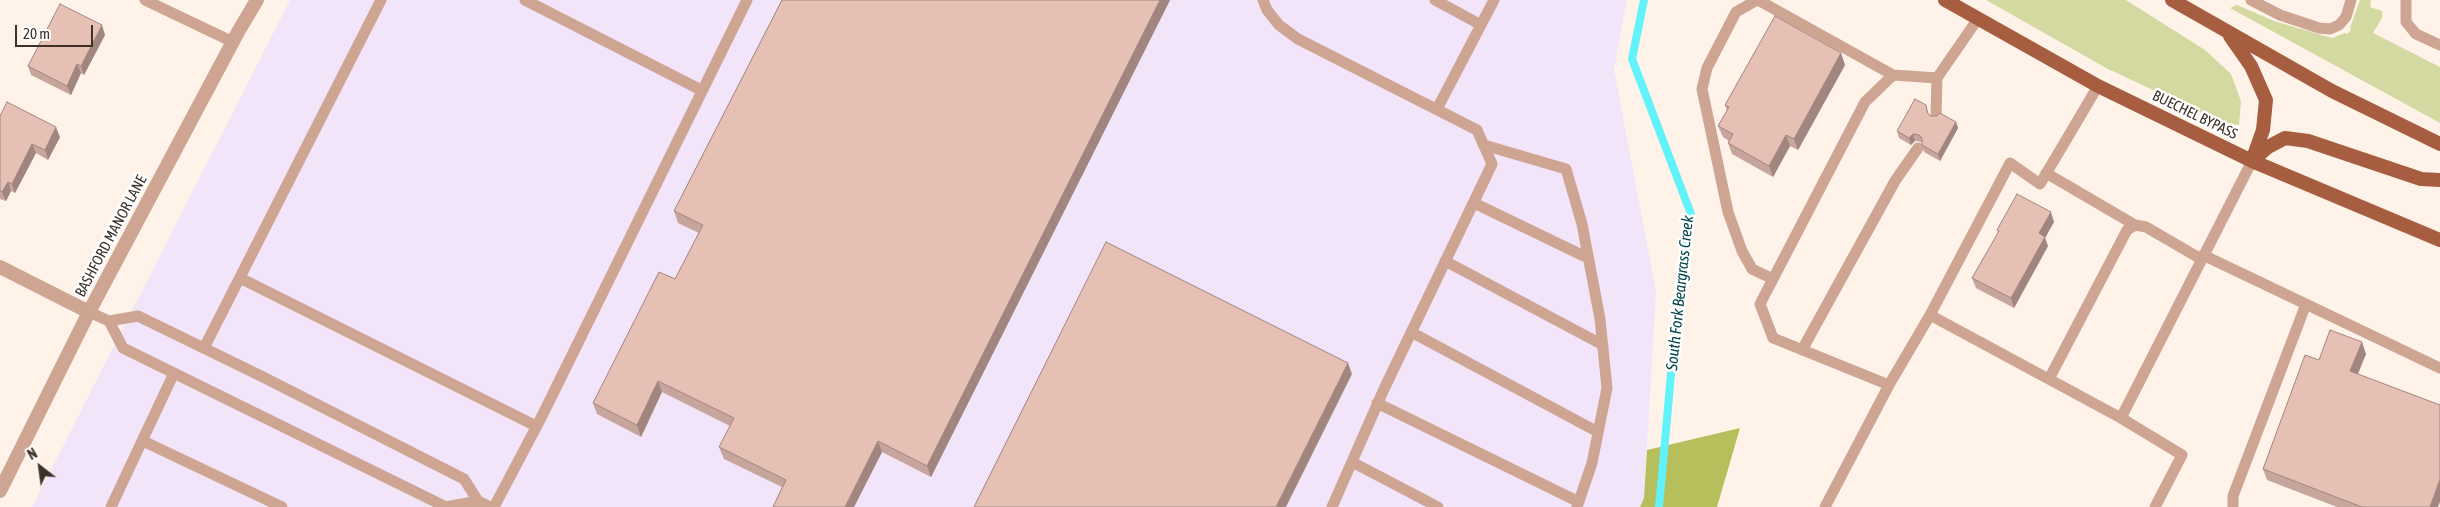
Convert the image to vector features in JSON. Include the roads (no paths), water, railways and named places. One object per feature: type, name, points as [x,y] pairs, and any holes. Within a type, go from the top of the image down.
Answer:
[{"type":"main road","name":"BUECHEL BYPASS","points":[[1945,0],[1977,20],[2098,86],[2252,161],[2440,240]]},
{"type":"main road","points":[[2172,0],[2332,91],[2440,144]]},
{"type":"main road","points":[[2227,33],[2251,66],[2266,100],[2263,130],[2252,161]]},
{"type":"main road","points":[[2252,161],[2268,147],[2285,138],[2308,141],[2422,179],[2440,180]]},
{"type":"street","name":"BASHFORD MANOR LANE","points":[[0,491],[89,312],[257,0]]},
{"type":"street","points":[[0,267],[89,312]]},
{"type":"lane","points":[[145,0],[233,42]]},
{"type":"lane","points":[[204,348],[381,0]]},
{"type":"lane","points":[[525,0],[701,90]]},
{"type":"lane","points":[[1263,0],[1267,10],[1279,24],[1298,39],[1477,130],[1492,164],[1377,403],[1332,507]]},
{"type":"lane","points":[[1435,0],[1481,25]]},
{"type":"lane","points":[[1437,109],[1494,0]]},
{"type":"lane","points":[[1773,279],[1752,269],[1742,251],[1728,212],[1702,89],[1707,68],[1736,12],[1757,0],[1893,75],[1937,78]]},
{"type":"lane","points":[[2250,0],[2280,15],[2319,28],[2330,29],[2346,17],[2351,0]]},
{"type":"lane","points":[[2406,0],[2406,22],[2416,34],[2440,45]]},
{"type":"lane","points":[[109,321],[123,348],[446,507],[478,501],[492,507],[536,426],[701,90],[742,1]]},
{"type":"lane","points":[[1936,116],[1937,78],[1977,20]]},
{"type":"lane","points":[[1889,385],[1773,338],[1760,304],[1865,102],[1893,75]]},
{"type":"lane","points":[[1825,507],[2010,163],[2040,184],[2098,86]]},
{"type":"lane","points":[[1377,403],[1578,504],[1592,463],[1607,388],[1603,345],[1582,224],[1566,169],[1484,145]]},
{"type":"lane","points":[[1802,350],[1895,181],[1918,148]]},
{"type":"lane","points":[[2121,418],[2252,161]]},
{"type":"lane","points":[[2046,173],[2135,225],[2146,226],[2202,257],[2440,368]]},
{"type":"lane","points":[[1474,203],[1588,258]]},
{"type":"lane","points":[[2049,379],[2127,230],[2135,225]]},
{"type":"lane","points":[[1445,261],[1603,345]]},
{"type":"lane","points":[[240,278],[536,426]]},
{"type":"lane","points":[[2233,507],[2233,496],[2306,304]]},
{"type":"lane","points":[[89,312],[109,321],[138,316],[204,348],[464,479],[478,501]]},
{"type":"lane","points":[[1930,314],[2121,418],[2182,455],[2156,507]]},
{"type":"lane","points":[[1411,332],[1598,432]]},
{"type":"lane","points":[[110,507],[174,373]]},
{"type":"lane","points":[[142,441],[282,507]]},
{"type":"lane","points":[[1352,462],[1438,507]]},
{"type":"waterway","name":"South Fork Beargrass Creek","points":[[1644,0],[1632,59],[1691,214],[1671,374],[1659,507]]}]
